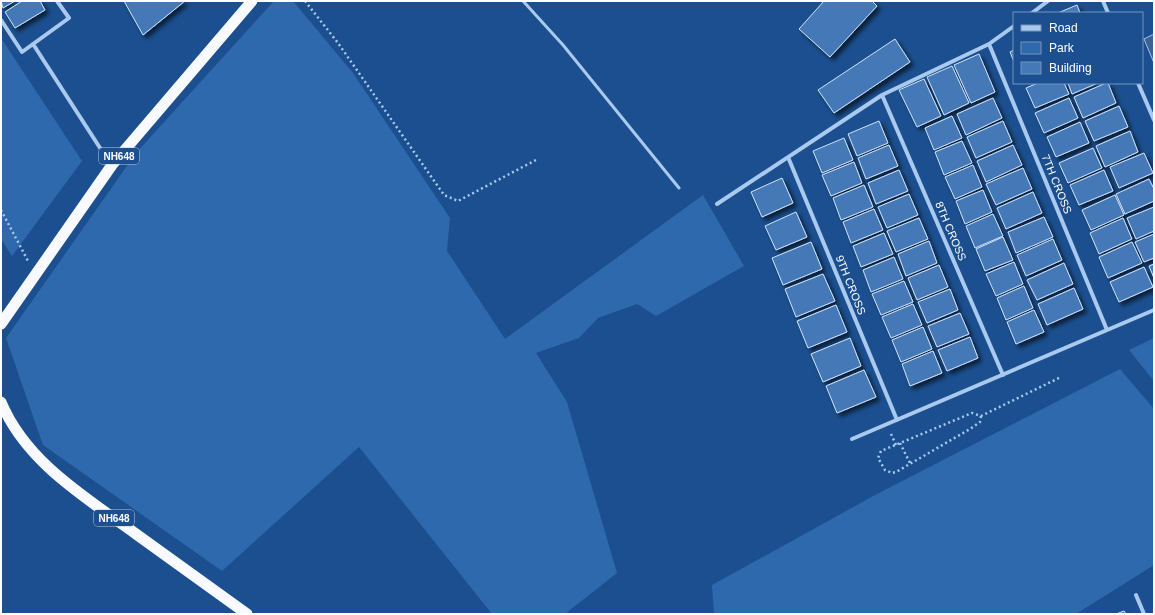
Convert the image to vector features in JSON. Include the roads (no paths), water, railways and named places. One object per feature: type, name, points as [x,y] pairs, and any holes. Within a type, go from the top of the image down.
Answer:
[{"type":"highway","name":"NH648","points":[[1,324],[112,165],[252,1]]},
{"type":"highway","name":"NH648","points":[[1,402],[6,415],[34,454],[68,485],[247,614]]},
{"type":"street","points":[[1,20],[22,52],[69,18],[57,1]]},
{"type":"street","points":[[1033,12],[1048,1]]},
{"type":"street","points":[[1103,1],[1108,12]]},
{"type":"street","points":[[717,204],[882,95],[989,44],[1013,27]]},
{"type":"street","points":[[33,44],[112,165]]},
{"type":"street","name":"7TH CROSS","points":[[989,44],[1107,330]]},
{"type":"street","points":[[1138,84],[1154,120]]},
{"type":"street","name":"8TH CROSS","points":[[882,95],[1003,375]]},
{"type":"street","name":"9TH CROSS","points":[[788,157],[897,420]]},
{"type":"street","points":[[852,439],[1154,310]]},
{"type":"street","points":[[1136,595],[1144,614]]},
{"type":"lane","points":[[523,1],[563,45],[679,188]]}]
